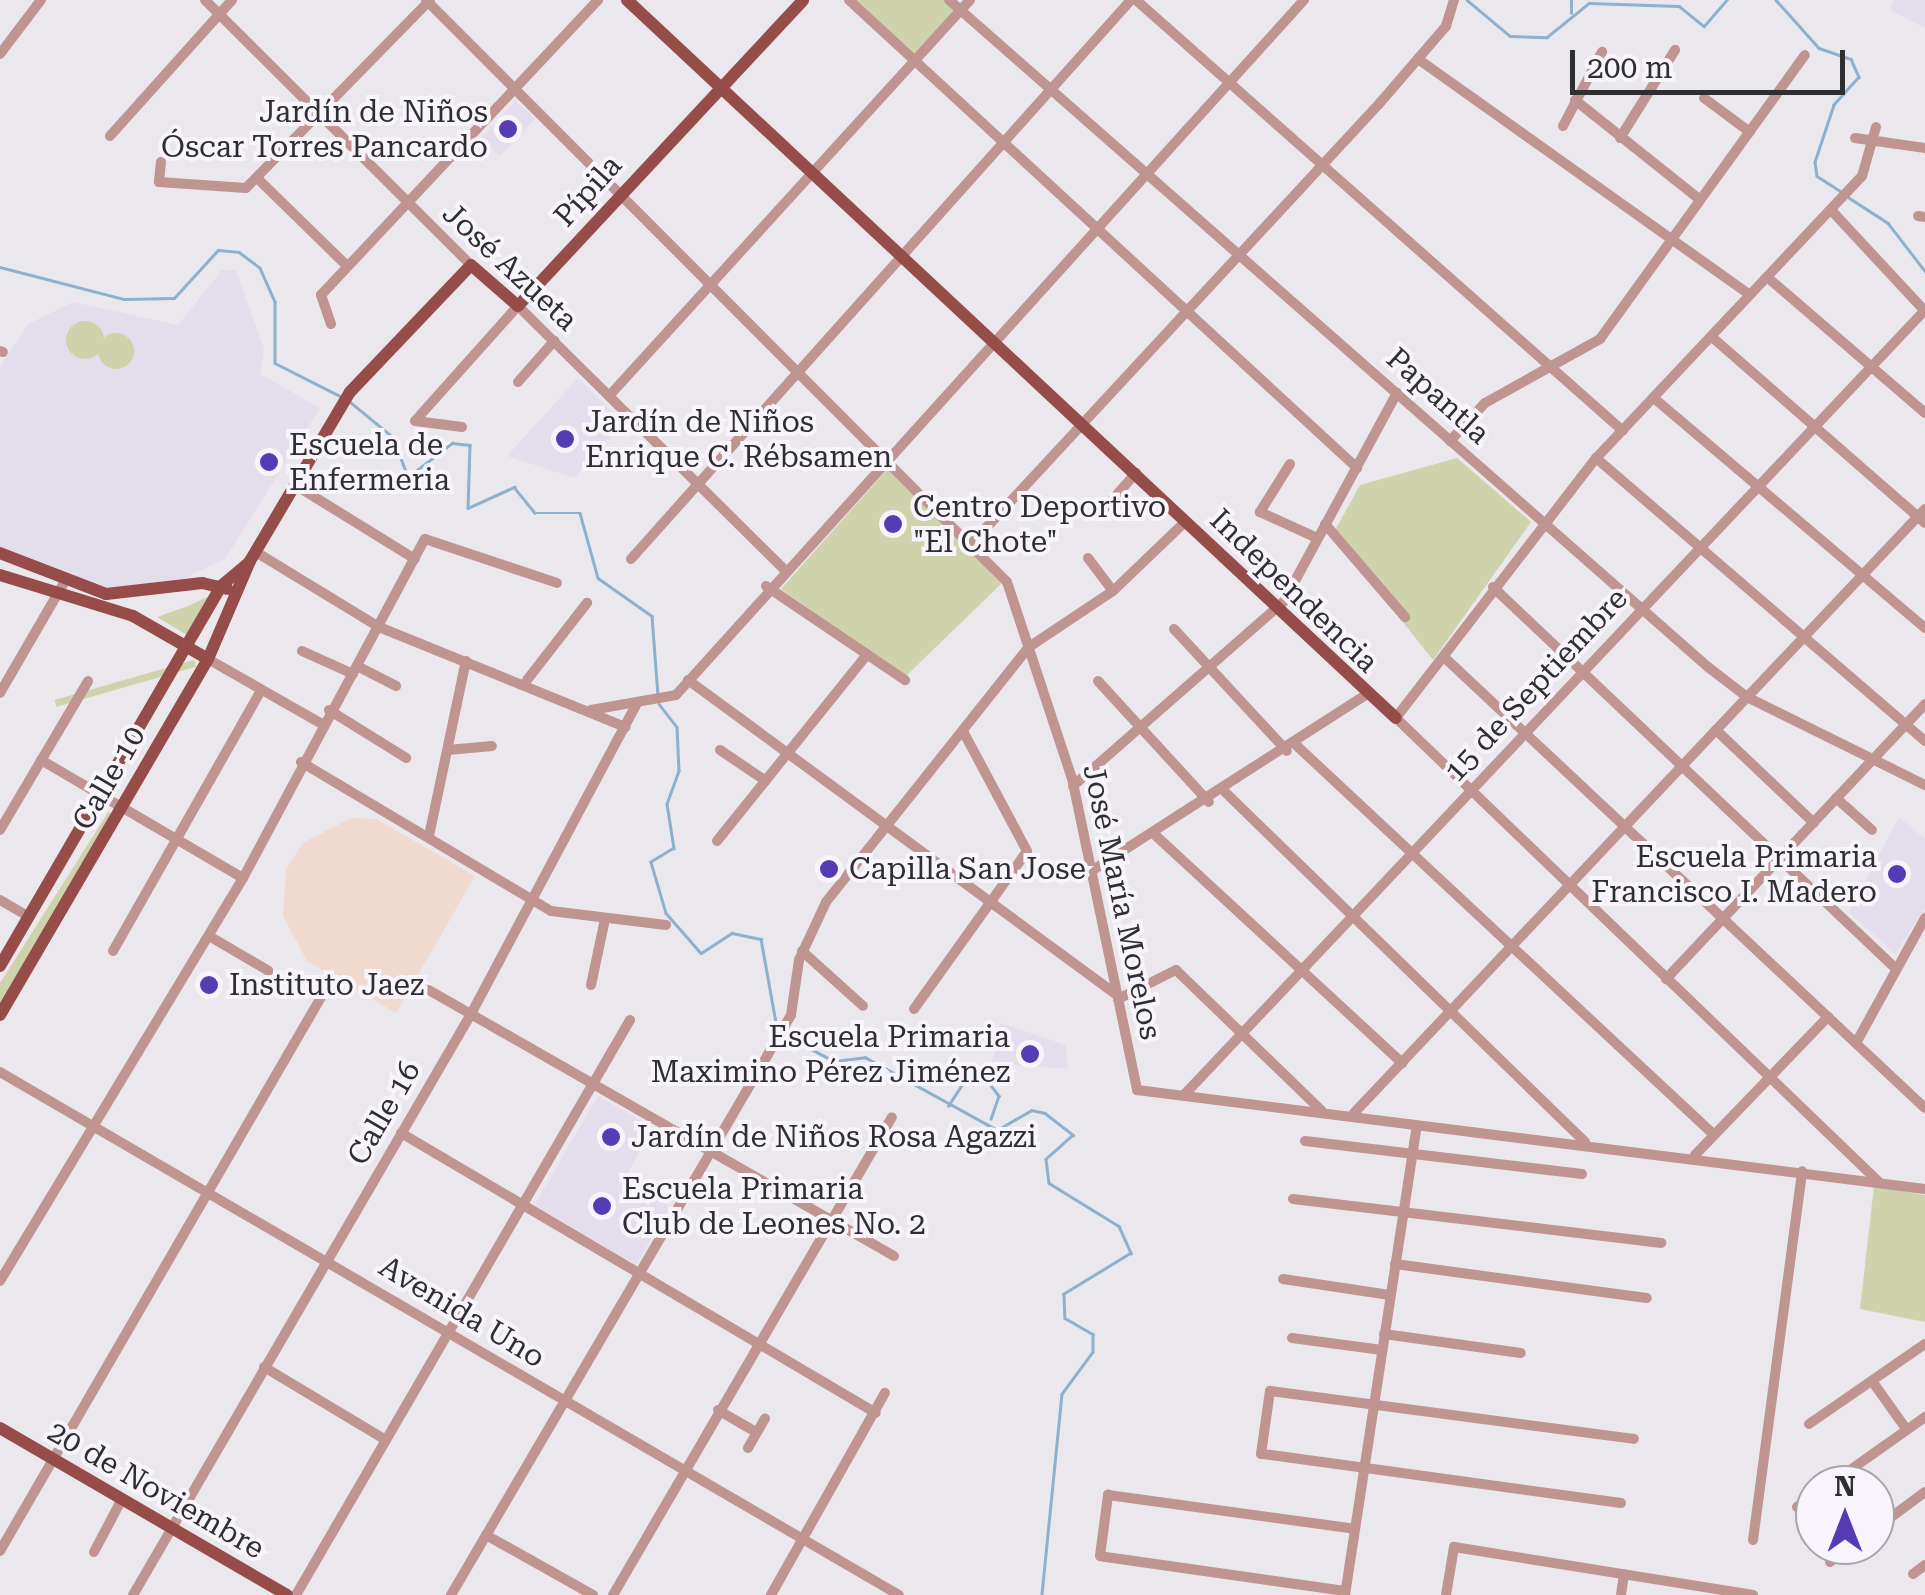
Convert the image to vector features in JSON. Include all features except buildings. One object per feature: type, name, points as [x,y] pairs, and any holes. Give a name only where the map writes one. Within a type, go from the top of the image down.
[{"type":"main road","name":"Independencia","points":[[627,0],[1136,473],[1366,695],[1396,718]]},
{"type":"main road","name":"Pípila","points":[[518,306],[620,192],[803,0]]},
{"type":"main road","name":"José Azueta","points":[[470,264],[518,306]]},
{"type":"main road","name":"Calle 10","points":[[0,1014],[208,659],[253,557],[300,488],[350,392],[470,264]]},
{"type":"main road","points":[[0,552],[65,581],[132,597],[222,586],[237,595]]},
{"type":"main road","name":"Calle 10","points":[[0,966],[222,586],[253,557]]},
{"type":"main road","points":[[0,575],[56,596],[133,616],[208,659]]},
{"type":"main road","name":"20 de Noviembre","points":[[0,1428],[287,1595]]},
{"type":"street","points":[[0,54],[42,0]]},
{"type":"street","name":"José Azueta","points":[[205,0],[318,120],[470,264]]},
{"type":"street","points":[[110,136],[232,0]]},
{"type":"street","points":[[331,324],[321,295],[598,0]]},
{"type":"street","points":[[849,0],[1357,468]]},
{"type":"street","name":"Papantla","points":[[949,0],[1747,697],[1925,785]]},
{"type":"street","points":[[610,396],[708,282],[970,0]]},
{"type":"street","points":[[631,559],[694,484],[1133,0],[1327,161],[1623,430]]},
{"type":"street","points":[[592,710],[676,695],[766,586],[1092,225],[1304,0]]},
{"type":"street","points":[[972,542],[1418,60],[1446,26],[1454,0]]},
{"type":"street","points":[[161,162],[159,182],[229,189],[258,179],[428,1]]},
{"type":"street","name":"José María Morelos","points":[[428,1],[887,456],[1008,582],[1073,786],[1138,1090],[1695,1155],[1925,1189]]},
{"type":"street","points":[[1620,138],[1675,50]]},
{"type":"street","points":[[1563,126],[1602,52]]},
{"type":"street","points":[[1450,440],[1485,403],[1600,339],[1805,55]]},
{"type":"street","points":[[1418,60],[1750,295]]},
{"type":"street","points":[[1704,98],[1750,132]]},
{"type":"street","points":[[1575,100],[1698,199]]},
{"type":"street","points":[[1396,718],[1596,458],[1850,188],[1876,127]]},
{"type":"street","points":[[1854,138],[1925,148]]},
{"type":"street","points":[[258,179],[346,265]]},
{"type":"street","points":[[1830,210],[1925,311]]},
{"type":"street","points":[[1767,277],[1925,412]]},
{"type":"street","name":"José Azueta","points":[[518,306],[694,484],[784,568]]},
{"type":"street","name":"Pípila","points":[[462,427],[415,421],[518,306]]},
{"type":"street","name":"15 de Septiembre","points":[[1184,1095],[1925,311]]},
{"type":"street","points":[[1354,1113],[1923,516],[1814,428],[1712,338]]},
{"type":"street","points":[[518,382],[554,341]]},
{"type":"street","points":[[1073,786],[1206,664],[1278,608],[1397,393]]},
{"type":"street","points":[[1655,399],[1925,628]]},
{"type":"street","points":[[1596,458],[1925,741]]},
{"type":"street","points":[[1290,464],[1260,512],[1317,538]]},
{"type":"street","points":[[1105,508],[1136,473]]},
{"type":"street","points":[[300,488],[415,559]]},
{"type":"street","points":[[451,1595],[791,1015],[802,951],[826,902],[1029,648],[1113,591],[1186,522]]},
{"type":"street","points":[[1325,524],[1405,617]]},
{"type":"street","points":[[0,1280],[243,878],[329,710],[355,670],[424,539],[556,583]]},
{"type":"street","points":[[253,557],[379,626],[526,680],[624,727]]},
{"type":"street","points":[[1088,558],[1113,591]]},
{"type":"street","points":[[0,693],[65,581]]},
{"type":"street","points":[[766,586],[905,680]]},
{"type":"street","points":[[1493,587],[1894,967]]},
{"type":"street","points":[[526,680],[587,604]]},
{"type":"street","points":[[1174,628],[1292,748],[1514,944],[1711,1132]]},
{"type":"street","points":[[302,651],[396,686]]},
{"type":"street","points":[[717,841],[866,656]]},
{"type":"street","points":[[1444,657],[1925,1108]]},
{"type":"street","points":[[208,659],[322,724]]},
{"type":"street","points":[[429,836],[466,661]]},
{"type":"street","points":[[688,680],[789,750],[1118,997],[1176,970],[1322,1111]]},
{"type":"street","points":[[0,830],[88,681]]},
{"type":"street","points":[[1098,681],[1209,802]]},
{"type":"street","points":[[113,951],[261,690]]},
{"type":"street","points":[[1093,870],[1225,792],[1366,695]]},
{"type":"street","name":"Calle 16","points":[[133,1595],[471,1014],[638,703]]},
{"type":"street","points":[[1666,979],[1925,704]]},
{"type":"street","points":[[329,710],[406,758]]},
{"type":"street","name":"Independencia","points":[[1396,718],[1568,887],[1769,1071],[1878,1182]]},
{"type":"street","points":[[1716,730],[1814,823]]},
{"type":"street","points":[[914,1009],[988,899],[1027,851],[963,731]]},
{"type":"street","points":[[448,750],[492,746]]},
{"type":"street","points":[[720,750],[766,781]]},
{"type":"street","points":[[41,760],[243,878]]},
{"type":"street","points":[[302,762],[534,901],[605,919],[666,925]]},
{"type":"street","points":[[1225,792],[1585,1142]]},
{"type":"street","points":[[1836,798],[1872,830]]},
{"type":"street","points":[[1154,834],[1299,973],[1402,1062]]},
{"type":"street","points":[[0,900],[30,917]]},
{"type":"street","points":[[1856,1043],[1894,967],[1920,936],[1925,918]]},
{"type":"street","points":[[591,985],[605,919]]},
{"type":"street","points":[[209,936],[269,972]]},
{"type":"street","points":[[802,951],[863,1006]]},
{"type":"street","points":[[0,1551],[331,980]]},
{"type":"street","points":[[420,985],[894,1256]]},
{"type":"street","points":[[1695,1155],[1711,1132],[1769,1071],[1828,1016]]},
{"type":"street","points":[[296,1595],[518,1205],[630,1020]]},
{"type":"street","name":"Avenida Uno","points":[[0,1072],[899,1595]]},
{"type":"street","points":[[613,1595],[754,1347],[892,1117]]},
{"type":"street","points":[[1355,1530],[1108,1494],[1100,1556],[1345,1593],[1355,1530],[1384,1334],[1416,1129]]},
{"type":"street","points":[[400,1133],[754,1347],[876,1412]]},
{"type":"street","points":[[1306,1140],[1582,1174]]},
{"type":"street","points":[[1753,1540],[1802,1171]]},
{"type":"street","points":[[1293,1199],[1661,1243]]},
{"type":"street","points":[[1395,1264],[1647,1298]]},
{"type":"street","points":[[1283,1279],[1390,1295]]},
{"type":"street","points":[[1384,1334],[1521,1353]]},
{"type":"street","points":[[1292,1338],[1382,1350]]},
{"type":"street","points":[[1809,1424],[1925,1344]]},
{"type":"street","points":[[264,1367],[386,1440]]},
{"type":"street","points":[[1872,1381],[1907,1430]]},
{"type":"street","points":[[1621,1503],[1261,1454],[1270,1391],[1374,1401],[1634,1438]]},
{"type":"street","points":[[771,1595],[885,1393]]},
{"type":"street","points":[[718,1410],[756,1432]]},
{"type":"street","points":[[1857,1465],[1925,1417]]},
{"type":"street","points":[[748,1448],[764,1419]]},
{"type":"street","points":[[1895,1514],[1925,1492]]},
{"type":"street","points":[[94,1552],[122,1499]]},
{"type":"street","points":[[486,1535],[593,1595]]},
{"type":"street","points":[[1446,1595],[1454,1547],[1753,1595]]},
{"type":"street","points":[[1914,1574],[1925,1566]]},
{"type":"street","points":[[1621,1595],[1624,1574]]},
{"type":"shaded area","points":[[1893,0],[1925,0],[1925,28],[1890,10]]},
{"type":"shaded area","name":"Jardín de Niños Óscar Torres Pancardo","points":[[516,101],[535,119],[500,157],[481,139]]},
{"type":"shaded area","points":[[222,270],[236,270],[264,349],[260,374],[320,408],[225,559],[167,586],[105,588],[0,548],[0,367],[28,324],[73,302],[178,325]]},
{"type":"shaded area","name":"Jardín de Niños Enrique C. Rébsamen","points":[[578,378],[623,423],[574,478],[507,456]]},
{"type":"shaded area","name":"Escuela Primaria Francisco I. Madero","points":[[1899,817],[1925,839],[1925,908],[1895,954],[1849,912]]},
{"type":"shaded area","points":[[351,818],[376,819],[475,876],[396,1013],[307,961],[283,916],[286,869],[303,843]]},
{"type":"shaded area","name":"Escuela Primaria Maximino Pérez Jiménez","points":[[1000,1023],[1066,1045],[1068,1069],[992,1063]]},
{"type":"shaded area","name":"Escuela Primaria Club de Leones No. 2","points":[[598,1096],[653,1128],[624,1179],[670,1207],[636,1265],[534,1205]]},
{"type":"green space","points":[[856,0],[943,0],[956,12],[916,55]]},
{"type":"green space","points":[[85,321],[98,327],[104,340],[98,353],[85,359],[72,353],[66,340],[72,327]]},
{"type":"green space","points":[[116,333],[129,338],[134,351],[129,364],[116,369],[103,364],[98,351],[103,338]]},
{"type":"green space","points":[[1457,458],[1531,522],[1433,660],[1333,534],[1360,485]]},
{"type":"green space","name":"Centro Deportivo \"El Chote\"","points":[[892,464],[1001,584],[905,677],[781,589]]},
{"type":"green space","points":[[214,594],[192,638],[157,617],[188,606]]},
{"type":"green space","points":[[194,660],[196,667],[57,707],[55,700]]},
{"type":"green space","points":[[109,811],[111,814],[0,1006],[0,983]]},
{"type":"green space","points":[[1874,1186],[1925,1195],[1925,1322],[1860,1309]]},
{"type":"waterway","points":[[1467,0],[1510,36],[1547,37],[1589,3],[1679,6],[1704,26],[1727,0]]},
{"type":"waterway","points":[[1571,0],[1571,13]]},
{"type":"waterway","points":[[1776,0],[1819,48],[1851,59],[1859,77],[1834,105],[1815,162],[1817,176],[1842,192]]},
{"type":"waterway","points":[[1848,197],[1888,223],[1925,271]]},
{"type":"waterway","points":[[0,267],[124,299],[174,298],[218,250],[239,252],[260,268],[275,302],[275,363],[342,397]]},
{"type":"waterway","points":[[349,401],[393,437],[408,477],[452,443],[470,445],[468,508],[514,487],[535,513],[580,513],[598,578],[652,616],[658,696]]},
{"type":"waterway","points":[[659,704],[677,727],[679,771],[667,804],[674,848],[651,862],[666,913],[701,953],[732,933],[761,939],[777,1028]]},
{"type":"waterway","points":[[782,1034],[834,1061],[865,1057],[997,1130],[1031,1110],[1045,1113],[1073,1135],[1046,1159],[1049,1183],[1119,1226],[1131,1253],[1064,1294],[1065,1318],[1093,1334],[1093,1352],[1062,1394],[1042,1595]]},
{"type":"waterway","points":[[948,1106],[966,1078],[984,1076],[999,1096],[991,1119]]},
{"type":"place","name":"Jardín de Niños Óscar Torres Pancardo","points":[[508,129]]},
{"type":"place","name":"Jardín de Niños Enrique C. Rébsamen","points":[[565,439]]},
{"type":"place","name":"Escuela de Enfermeria","points":[[269,462]]},
{"type":"place","name":"Centro Deportivo \"El Chote\"","points":[[893,524]]},
{"type":"place","name":"Capilla San Jose","points":[[829,869]]},
{"type":"place","name":"Escuela Primaria Francisco I. Madero","points":[[1897,874]]},
{"type":"place","name":"Instituto Jaez","points":[[209,985]]},
{"type":"place","name":"Escuela Primaria Maximino Pérez Jiménez","points":[[1030,1054]]},
{"type":"place","name":"Jardín de Niños Rosa Agazzi","points":[[611,1137]]},
{"type":"place","name":"Escuela Primaria Club de Leones No. 2","points":[[602,1206]]}]
